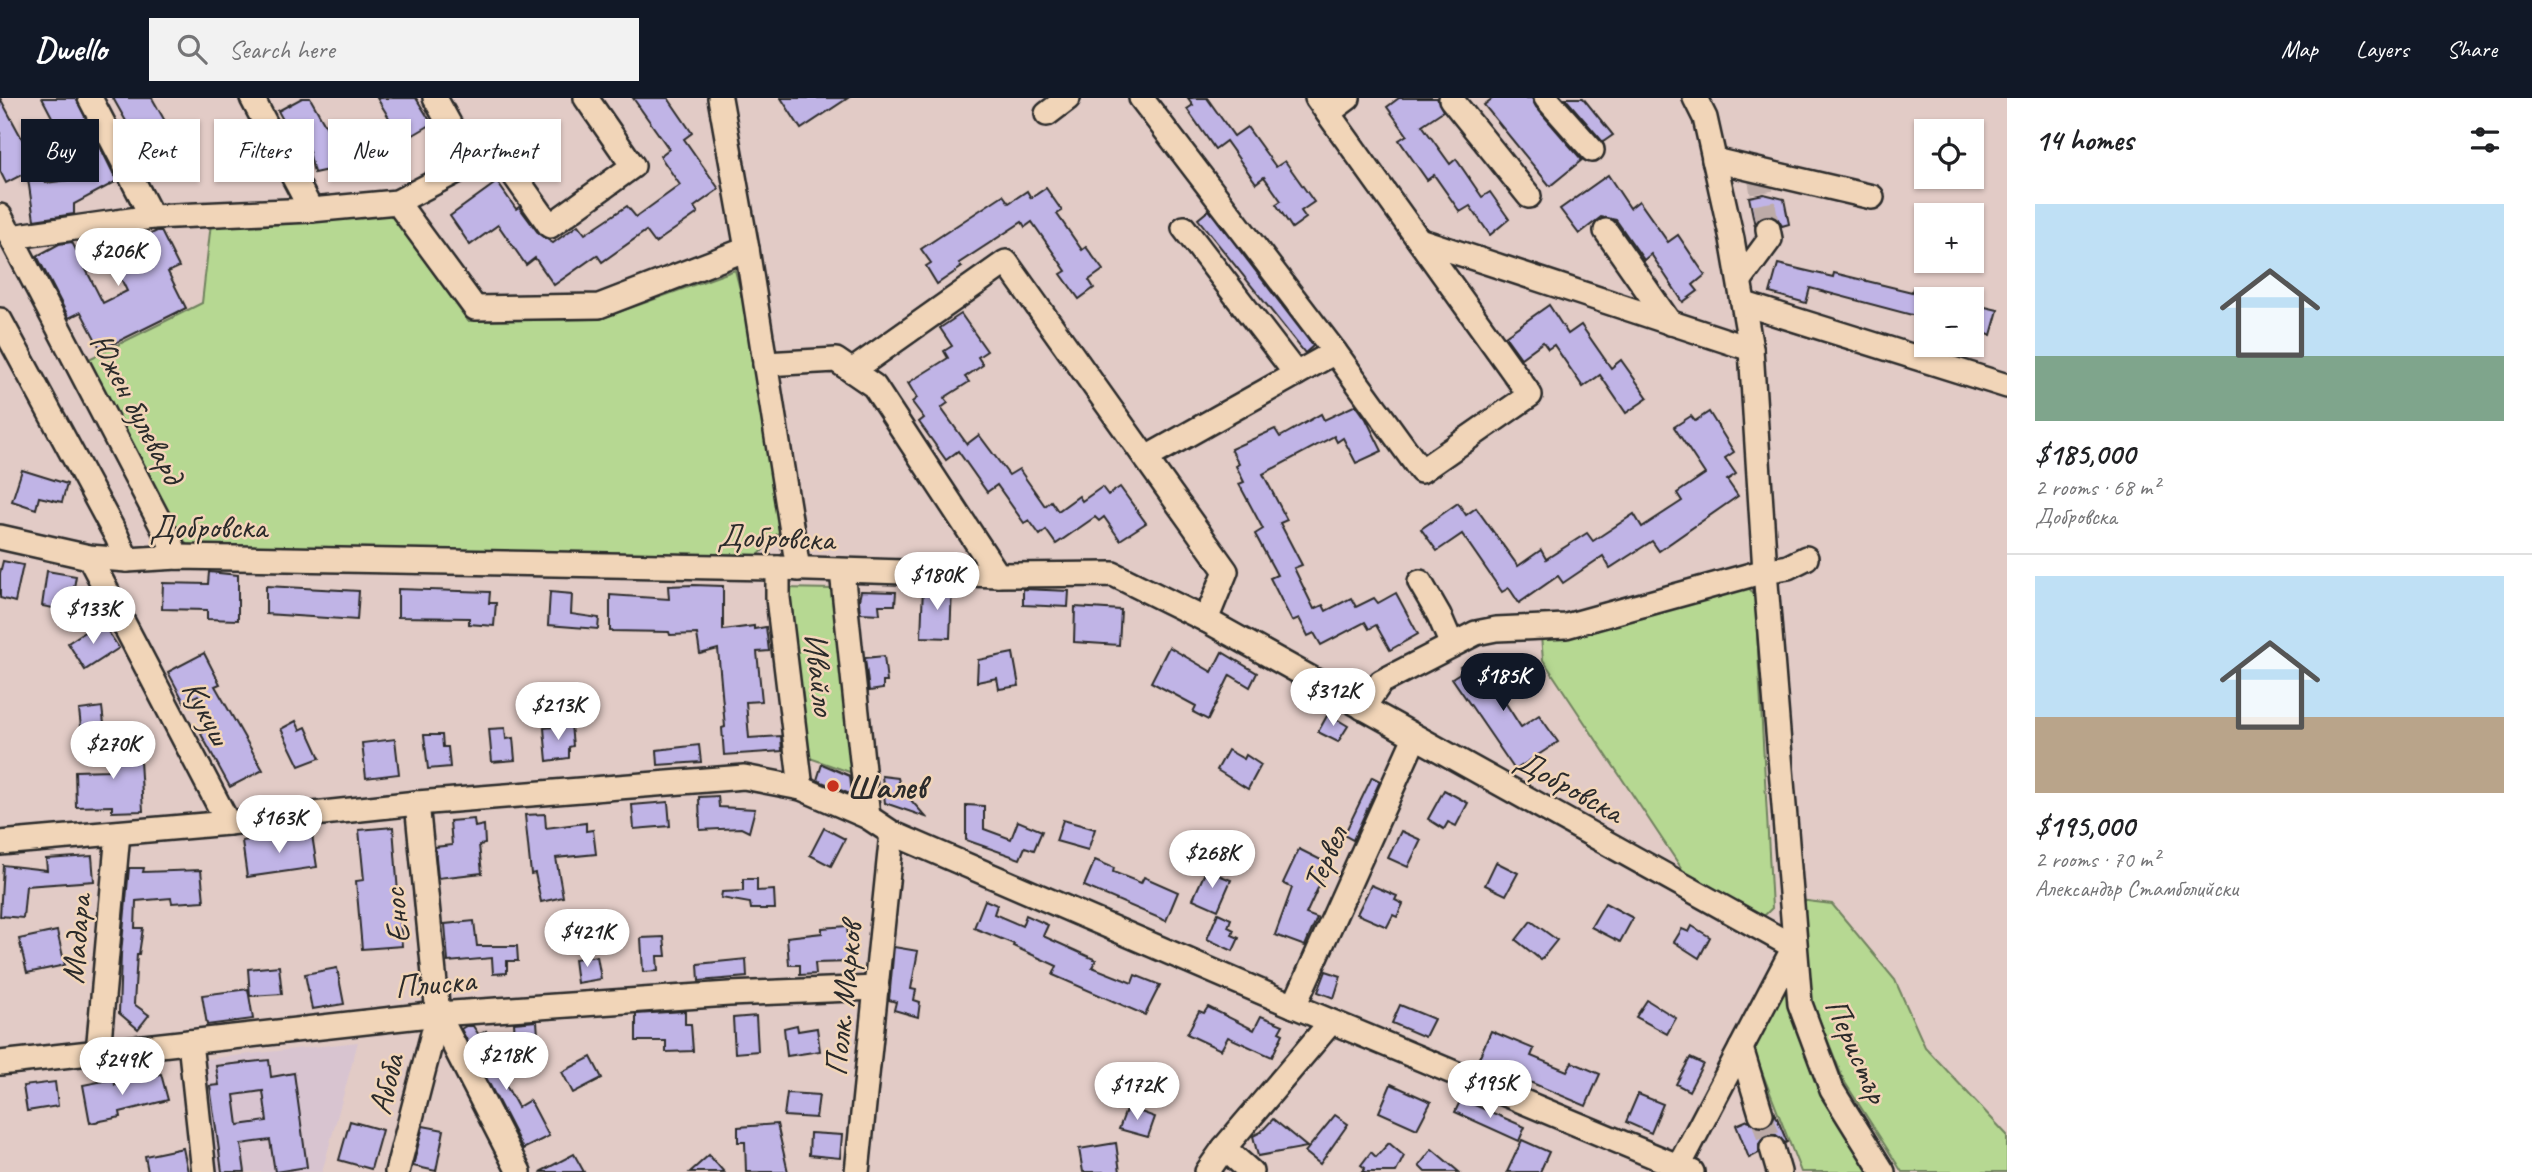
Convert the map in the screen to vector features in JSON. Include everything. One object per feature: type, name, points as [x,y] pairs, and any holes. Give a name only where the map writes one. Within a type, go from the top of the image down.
[{"type":"street","points":[[90,98],[152,217]]},
{"type":"street","points":[[252,98],[311,210]]},
{"type":"street","points":[[435,98],[446,119]]},
{"type":"street","points":[[519,182],[550,226],[633,166],[586,98]]},
{"type":"street","name":"Ивайло","points":[[720,98],[765,364],[788,568],[778,598],[801,788]]},
{"type":"street","points":[[1046,114],[1068,98]]},
{"type":"street","points":[[1141,98],[1335,352],[1422,471],[1530,395],[1322,105],[1348,98]]},
{"type":"street","points":[[1451,98],[1530,196]]},
{"type":"street","points":[[1546,98],[1592,150]]},
{"type":"street","name":"Перистър","points":[[1695,98],[1705,118],[1745,304],[1751,349],[1765,571],[1800,1004],[1832,1090],[1884,1172]]},
{"type":"street","points":[[1714,160],[1872,197]]},
{"type":"street","points":[[11,237],[152,217],[311,210],[397,202],[436,182]]},
{"type":"street","points":[[397,202],[475,308],[599,306],[747,249]]},
{"type":"street","name":"Южен булевард","points":[[0,216],[178,557]]},
{"type":"street","points":[[1184,228],[1296,374]]},
{"type":"street","points":[[1740,280],[1770,239],[1768,229]]},
{"type":"street","points":[[1606,231],[1670,323]]},
{"type":"street","points":[[1419,240],[1751,349]]},
{"type":"street","points":[[852,371],[1006,262],[1226,572],[1206,620]]},
{"type":"street","points":[[1745,304],[2007,386]]},
{"type":"street","points":[[0,320],[127,560]]},
{"type":"street","points":[[1146,458],[1335,352]]},
{"type":"street","points":[[765,364],[836,360],[874,386],[998,575]]},
{"type":"street","name":"Добровска","points":[[0,537],[89,557],[127,560],[178,557],[788,568],[998,575],[1113,574],[1206,620],[1794,947]]},
{"type":"street","name":"Кукуш","points":[[89,557],[228,823]]},
{"type":"street","points":[[1363,708],[1381,682],[1476,633],[1496,629],[1566,626],[1788,567],[1807,558]]},
{"type":"street","points":[[842,571],[868,817]]},
{"type":"street","points":[[1420,582],[1452,645]]},
{"type":"street","name":"Тервел","points":[[1294,1006],[1415,737]]},
{"type":"street","points":[[0,843],[417,803],[744,777],[801,788],[868,817],[892,833],[1331,1022],[1685,1169],[1741,1048],[1794,947]]},
{"type":"street","name":"Енос","points":[[417,803],[438,1013],[519,1172]]},
{"type":"street","name":"Мадара","points":[[99,1052],[118,833]]},
{"type":"street","name":"Полк. Марков","points":[[857,1172],[892,833]]},
{"type":"street","name":"Плиска","points":[[0,1063],[438,1013],[729,994],[877,988]]},
{"type":"street","name":"Абоба","points":[[397,1172],[438,1013]]},
{"type":"street","points":[[1207,1172],[1224,1148],[1331,1022]]},
{"type":"street","points":[[190,1042],[204,1172]]},
{"type":"street","points":[[1741,1048],[1761,1114]]},
{"type":"street","points":[[1224,1148],[1251,1172]]},
{"type":"street","points":[[1772,1148],[1779,1172]]},
{"type":"shaded area","points":[[358,1042],[322,1172],[213,1172],[206,1059]]},
{"type":"green space","points":[[391,214],[468,321],[600,319],[735,270],[758,359],[780,531],[756,558],[184,546],[89,359],[202,303],[211,223]]},
{"type":"green space","points":[[1748,587],[1755,596],[1772,908],[1765,915],[1759,915],[1684,872],[1543,660],[1541,636]]},
{"type":"green space","points":[[782,588],[834,589],[858,775],[804,756]]},
{"type":"green space","points":[[1799,900],[1832,904],[1895,980],[1925,1047],[2007,1135],[2007,1172],[1902,1172],[1844,1081],[1811,999]]},
{"type":"green space","points":[[1780,991],[1790,992],[1872,1172],[1801,1172],[1753,1049]]},
{"type":"building","points":[[0,98],[21,137],[21,175],[6,183],[0,171]]},
{"type":"building","points":[[42,98],[76,98],[86,119],[53,119]]},
{"type":"building","points":[[113,98],[152,98],[164,119],[125,119]]},
{"type":"building","points":[[302,98],[310,98],[328,130],[328,170],[314,173],[314,119],[282,119],[278,111]]},
{"type":"building","points":[[377,98],[416,98],[429,119],[425,119],[425,128],[411,136],[411,119],[390,119]]},
{"type":"building","points":[[633,98],[668,98],[692,133],[684,139],[719,189],[694,207],[698,213],[655,243],[646,231],[602,262],[597,255],[554,285],[535,258],[526,265],[498,225],[470,245],[450,216],[497,182],[516,209],[519,207],[539,234],[553,243],[578,225],[585,234],[627,206],[636,217],[680,185],[660,156],[669,149]]},
{"type":"building","points":[[781,98],[848,98],[801,129]]},
{"type":"building","points":[[1188,98],[1207,98],[1234,136],[1247,127],[1276,167],[1285,161],[1314,202],[1301,211],[1306,218],[1292,228],[1276,204],[1281,201],[1264,177],[1256,183],[1226,141],[1215,149],[1187,109],[1193,105]]},
{"type":"building","points":[[1399,98],[1437,98],[1443,111],[1422,125],[1450,164],[1456,159],[1482,197],[1490,192],[1509,219],[1490,235],[1470,206],[1460,212],[1434,175],[1427,180],[1399,140],[1407,135],[1387,107]]},
{"type":"building","points":[[1493,98],[1532,98],[1536,107],[1582,160],[1550,186],[1484,105]]},
{"type":"building","points":[[1565,98],[1583,98],[1613,135],[1603,142]]},
{"type":"building","points":[[99,145],[115,182],[74,204],[74,214],[34,220],[28,182],[99,182]]},
{"type":"building","points":[[1608,175],[1630,208],[1639,201],[1668,242],[1678,235],[1705,275],[1693,285],[1698,291],[1683,302],[1651,254],[1644,260],[1616,220],[1601,217],[1579,234],[1560,209]]},
{"type":"building","points":[[1046,188],[1062,211],[1057,214],[1082,250],[1086,247],[1103,270],[1089,280],[1094,288],[1079,299],[1061,274],[1066,271],[1032,222],[1025,227],[1022,222],[959,263],[962,267],[937,284],[926,266],[931,263],[921,249],[1003,195],[1009,203],[1027,191],[1031,198]]},
{"type":"building","points":[[1764,194],[1784,199],[1789,224],[1782,226],[1778,219],[1766,215],[1758,219],[1755,226],[1749,197]]},
{"type":"building","points":[[1209,210],[1313,346],[1305,353],[1198,219]]},
{"type":"building","points":[[161,231],[179,267],[168,272],[186,308],[101,350],[81,312],[69,318],[37,256],[59,244],[72,242],[103,303],[127,291],[109,254]]},
{"type":"building","points":[[1778,264],[1833,277],[1834,273],[1912,292],[1914,288],[1914,316],[1810,288],[1806,303],[1770,293]]},
{"type":"building","points":[[1549,305],[1568,334],[1581,325],[1611,368],[1621,360],[1648,398],[1626,413],[1600,375],[1583,387],[1554,345],[1548,349],[1543,342],[1521,358],[1505,336]]},
{"type":"building","points":[[1984,307],[1998,310],[1991,335],[1984,334]]},
{"type":"building","points":[[961,314],[987,351],[978,357],[983,365],[965,377],[969,382],[944,398],[948,403],[941,408],[967,444],[979,435],[1009,475],[1019,469],[1045,506],[1051,501],[1058,511],[1079,496],[1082,501],[1102,487],[1108,495],[1120,487],[1146,523],[1120,540],[1104,517],[1099,521],[1095,517],[1056,544],[1046,530],[1040,535],[1029,520],[1024,523],[997,485],[987,492],[958,451],[946,460],[919,422],[924,418],[912,402],[917,398],[908,383],[948,358],[944,351],[952,346],[940,328]]},
{"type":"building","points":[[1356,405],[1382,451],[1356,463],[1343,438],[1337,442],[1334,436],[1263,474],[1287,520],[1280,523],[1302,565],[1294,568],[1314,609],[1323,605],[1326,611],[1351,598],[1356,607],[1374,598],[1378,603],[1396,593],[1418,634],[1390,650],[1376,625],[1369,629],[1365,622],[1321,645],[1314,633],[1308,636],[1299,618],[1292,621],[1270,578],[1277,575],[1255,534],[1263,529],[1239,484],[1244,482],[1231,449],[1275,429],[1280,437],[1321,414],[1324,420]]},
{"type":"building","points":[[1709,412],[1734,452],[1725,458],[1736,474],[1727,480],[1738,496],[1659,551],[1652,541],[1610,568],[1603,556],[1563,583],[1558,576],[1519,603],[1509,588],[1502,592],[1462,534],[1437,551],[1421,529],[1458,503],[1466,515],[1476,508],[1518,566],[1541,550],[1546,559],[1587,533],[1593,541],[1634,514],[1642,527],[1682,501],[1677,493],[1705,474],[1674,427],[1691,416],[1695,421]]},
{"type":"building","points":[[22,470],[67,484],[62,502],[39,497],[36,509],[12,501]]},
{"type":"building","points":[[3,561],[23,565],[15,602],[0,598]]},
{"type":"building","points":[[47,571],[76,576],[70,611],[42,606]]},
{"type":"building","points":[[209,572],[238,575],[238,620],[207,619],[207,610],[162,609],[163,583],[208,584]]},
{"type":"building","points":[[266,586],[359,591],[357,620],[266,614]]},
{"type":"building","points":[[668,586],[723,586],[723,630],[766,627],[769,651],[757,652],[762,701],[746,702],[749,738],[781,736],[782,751],[724,755],[722,728],[725,727],[718,649],[700,654],[697,634],[610,631],[610,595],[669,599]]},
{"type":"building","points":[[923,587],[952,588],[950,638],[921,637]]},
{"type":"building","points":[[398,589],[490,592],[489,603],[496,603],[494,626],[469,624],[469,618],[398,617]]},
{"type":"building","points":[[1023,589],[1069,591],[1068,607],[1023,605]]},
{"type":"building","points":[[861,591],[896,592],[895,605],[879,605],[880,614],[860,613]]},
{"type":"building","points":[[550,592],[572,594],[571,614],[599,618],[598,629],[548,625]]},
{"type":"building","points":[[1075,607],[1121,610],[1119,645],[1074,642]]},
{"type":"building","points":[[101,621],[119,648],[85,670],[68,643]]},
{"type":"building","points":[[1169,647],[1212,672],[1222,652],[1257,673],[1250,687],[1230,675],[1208,720],[1193,712],[1196,706],[1151,682]]},
{"type":"building","points":[[204,653],[220,684],[215,686],[263,770],[230,787],[201,734],[209,729],[205,723],[212,719],[198,695],[184,702],[168,672]]},
{"type":"building","points":[[1013,653],[1019,686],[999,689],[997,678],[977,682],[978,660]]},
{"type":"building","points":[[884,656],[887,682],[883,682],[883,689],[869,691],[865,658]]},
{"type":"building","points":[[1472,659],[1481,672],[1500,660],[1520,687],[1503,699],[1521,727],[1539,715],[1558,742],[1515,770],[1452,678],[1463,671],[1460,667]]},
{"type":"building","points":[[102,707],[104,724],[81,727],[79,710]]},
{"type":"building","points":[[1328,714],[1348,726],[1338,742],[1318,732]]},
{"type":"building","points":[[296,721],[300,730],[306,727],[320,758],[299,766],[281,729]]},
{"type":"building","points":[[571,725],[573,746],[569,747],[569,758],[547,761],[544,728]]},
{"type":"building","points":[[505,728],[506,739],[513,738],[515,760],[492,762],[489,729]]},
{"type":"building","points":[[424,735],[442,735],[443,747],[448,747],[450,767],[428,769]]},
{"type":"building","points":[[395,739],[399,774],[366,778],[362,743]]},
{"type":"building","points":[[107,741],[122,741],[122,745],[139,744],[143,811],[112,812],[112,806],[76,807],[75,771],[109,770]]},
{"type":"building","points":[[699,745],[701,762],[658,765],[657,750]]},
{"type":"building","points":[[1228,750],[1244,759],[1246,755],[1261,765],[1248,789],[1217,770]]},
{"type":"building","points":[[822,764],[850,776],[852,795],[817,780]]},
{"type":"building","points":[[882,776],[898,778],[900,786],[922,787],[909,798],[926,817],[885,803]]},
{"type":"building","points":[[1372,777],[1380,781],[1353,840],[1344,835]]},
{"type":"building","points":[[1444,790],[1468,803],[1456,826],[1448,822],[1444,829],[1428,819]]},
{"type":"building","points":[[718,796],[719,807],[755,809],[749,832],[741,828],[700,830],[699,797]]},
{"type":"building","points":[[668,802],[670,826],[634,829],[632,805]]},
{"type":"building","points":[[966,805],[984,806],[984,829],[1011,839],[1018,821],[1042,831],[1034,850],[1025,847],[1020,859],[966,840]]},
{"type":"building","points":[[545,814],[546,828],[586,823],[586,831],[593,830],[596,854],[556,858],[563,897],[541,902],[535,873],[531,874],[525,815]]},
{"type":"building","points":[[474,819],[475,827],[484,825],[485,844],[479,845],[482,873],[438,878],[435,847],[452,845],[450,821]]},
{"type":"building","points":[[1063,820],[1095,829],[1088,850],[1056,841]]},
{"type":"building","points":[[393,827],[402,946],[362,949],[356,881],[364,880],[359,830]]},
{"type":"building","points":[[824,828],[845,839],[831,866],[810,855]]},
{"type":"building","points":[[1401,831],[1421,840],[1408,867],[1388,858]]},
{"type":"building","points":[[312,835],[317,867],[247,877],[242,841],[269,837],[270,841]]},
{"type":"building","points":[[1299,849],[1329,864],[1306,914],[1317,918],[1305,946],[1275,935],[1292,888],[1283,883]]},
{"type":"building","points":[[92,856],[94,881],[26,886],[23,918],[0,916],[3,865],[47,870],[46,859]]},
{"type":"building","points":[[1095,860],[1114,868],[1113,872],[1141,883],[1144,877],[1178,892],[1166,921],[1084,886]]},
{"type":"building","points":[[1496,862],[1518,873],[1506,895],[1485,885]]},
{"type":"building","points":[[129,868],[144,868],[143,872],[201,870],[204,901],[172,903],[171,898],[136,901],[135,928],[143,928],[137,954],[134,1004],[149,1015],[138,1029],[119,1013]]},
{"type":"building","points":[[1206,870],[1231,880],[1218,910],[1193,899]]},
{"type":"building","points":[[743,879],[757,879],[757,891],[774,890],[775,909],[751,909],[750,903],[721,898],[722,892],[743,891]]},
{"type":"building","points":[[1371,885],[1397,896],[1395,900],[1403,904],[1397,917],[1393,915],[1387,927],[1357,914]]},
{"type":"building","points":[[985,900],[997,905],[994,914],[1022,926],[1026,915],[1048,925],[1043,936],[1096,960],[1092,967],[1132,983],[1135,975],[1160,985],[1145,1015],[1053,975],[1057,966],[1013,946],[1014,944],[974,928]]},
{"type":"building","points":[[1605,903],[1633,918],[1620,942],[1591,927]]},
{"type":"building","points":[[1218,913],[1231,919],[1228,927],[1234,930],[1232,935],[1239,938],[1233,951],[1207,939]]},
{"type":"building","points":[[474,921],[477,946],[517,946],[518,961],[507,961],[507,973],[493,974],[492,958],[448,962],[445,924]]},
{"type":"building","points":[[1531,921],[1557,940],[1541,960],[1516,940]]},
{"type":"building","points":[[847,926],[850,962],[815,963],[816,974],[800,975],[800,965],[789,965],[787,937],[822,933],[822,928]]},
{"type":"building","points":[[1692,926],[1710,937],[1699,958],[1674,942],[1682,929],[1689,932]]},
{"type":"building","points":[[57,931],[65,965],[27,973],[19,939]]},
{"type":"building","points":[[664,937],[666,956],[657,956],[658,971],[643,972],[641,938]]},
{"type":"building","points":[[894,947],[918,951],[911,989],[916,990],[914,1000],[920,1002],[918,1017],[894,1010],[896,1002],[889,1000]]},
{"type":"building","points":[[597,956],[601,979],[577,983],[574,959]]},
{"type":"building","points":[[746,959],[747,977],[699,981],[698,964]]},
{"type":"building","points":[[279,966],[282,994],[250,996],[248,969]]},
{"type":"building","points":[[337,968],[344,1004],[312,1009],[305,974]]},
{"type":"building","points":[[1326,971],[1341,976],[1334,998],[1318,992]]},
{"type":"building","points":[[248,989],[253,1019],[207,1025],[202,995]]},
{"type":"building","points":[[1647,1000],[1676,1018],[1667,1034],[1636,1017]]},
{"type":"building","points":[[1400,1005],[1434,1019],[1425,1037],[1392,1023]]},
{"type":"building","points":[[1208,1007],[1254,1030],[1261,1016],[1283,1025],[1279,1032],[1283,1034],[1272,1057],[1228,1037],[1221,1050],[1187,1034],[1199,1011],[1204,1013]]},
{"type":"building","points":[[685,1011],[685,1024],[691,1024],[693,1051],[666,1052],[666,1041],[636,1041],[636,1014]]},
{"type":"building","points":[[756,1016],[758,1051],[735,1053],[733,1018]]},
{"type":"building","points":[[537,1021],[539,1050],[516,1051],[514,1023]]},
{"type":"building","points":[[797,1025],[798,1031],[817,1028],[820,1051],[787,1056],[784,1028]]},
{"type":"building","points":[[473,1026],[479,1035],[486,1031],[497,1052],[488,1053],[518,1107],[530,1100],[549,1136],[523,1149],[461,1029]]},
{"type":"building","points":[[1491,1031],[1534,1049],[1531,1056],[1567,1071],[1572,1062],[1600,1074],[1586,1106],[1478,1060]]},
{"type":"building","points":[[591,1057],[602,1078],[573,1093],[562,1072]]},
{"type":"building","points":[[1690,1058],[1703,1064],[1689,1091],[1676,1084]]},
{"type":"building","points":[[269,1060],[271,1077],[294,1073],[307,1167],[275,1172],[270,1140],[241,1144],[245,1172],[222,1172],[210,1086],[219,1085],[216,1066]],"holes":[[[263,1091],[267,1121],[238,1125],[234,1095]]]},
{"type":"building","points":[[161,1074],[168,1100],[120,1112],[121,1117],[90,1123],[83,1085],[114,1079],[115,1085]]},
{"type":"building","points":[[55,1082],[58,1106],[27,1111],[23,1086]]},
{"type":"building","points":[[1391,1084],[1431,1102],[1417,1129],[1379,1112]]},
{"type":"building","points":[[787,1093],[819,1095],[816,1118],[784,1116]]},
{"type":"building","points":[[1638,1094],[1663,1104],[1651,1133],[1626,1122]]},
{"type":"building","points":[[1461,1099],[1525,1127],[1519,1141],[1455,1112]]},
{"type":"building","points":[[1127,1107],[1155,1117],[1148,1137],[1119,1129]]},
{"type":"building","points":[[1775,1113],[1787,1142],[1776,1135],[1767,1135],[1759,1144],[1759,1153],[1749,1158],[1736,1125],[1748,1120],[1757,1127],[1764,1128],[1772,1123]]},
{"type":"building","points":[[1335,1115],[1348,1124],[1320,1164],[1305,1152]]},
{"type":"building","points":[[1273,1119],[1307,1147],[1258,1156],[1253,1136],[1261,1132]]},
{"type":"building","points":[[350,1121],[382,1130],[371,1169],[339,1160]]},
{"type":"building","points":[[777,1124],[788,1172],[746,1172],[745,1142],[738,1142],[738,1127]]},
{"type":"building","points":[[423,1126],[444,1130],[436,1171],[413,1166]]},
{"type":"building","points":[[810,1133],[842,1135],[840,1158],[809,1155]]},
{"type":"building","points":[[1522,1140],[1549,1152],[1540,1172],[1507,1172]]},
{"type":"building","points":[[1116,1143],[1120,1172],[1083,1172],[1079,1149]]},
{"type":"building","points":[[1389,1143],[1404,1156],[1396,1172],[1362,1172],[1365,1168],[1361,1165],[1371,1152],[1376,1157]]},
{"type":"building","points":[[183,1148],[188,1172],[148,1172],[145,1156]]},
{"type":"building","points":[[1432,1149],[1459,1172],[1425,1172],[1419,1166]]},
{"type":"building","points":[[574,1154],[584,1172],[540,1172]]},
{"type":"building","points":[[709,1155],[724,1172],[690,1172]]},
{"type":"tunnel","points":[[1758,170],[1768,229]]},
{"type":"tunnel","points":[[1761,1114],[1772,1148]]},
{"type":"place","name":"Шалев","points":[[833,786]]}]
